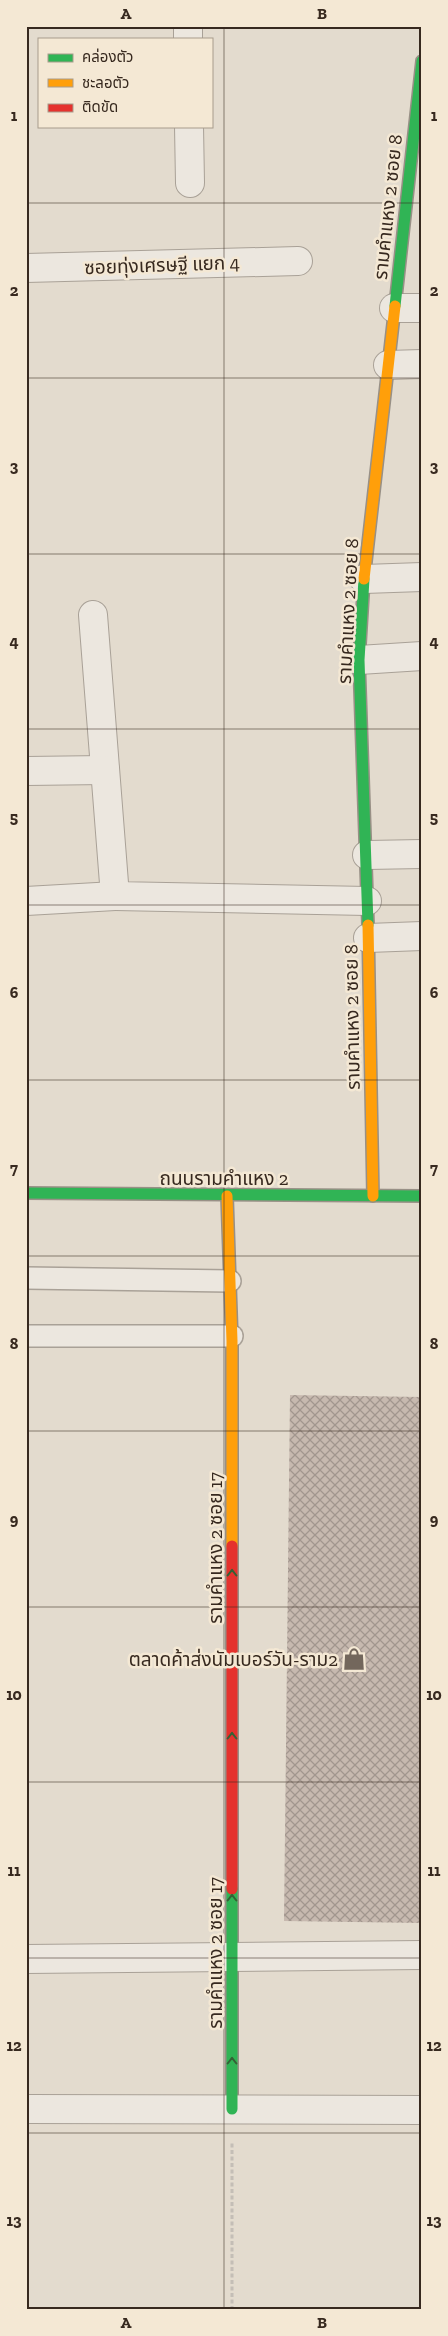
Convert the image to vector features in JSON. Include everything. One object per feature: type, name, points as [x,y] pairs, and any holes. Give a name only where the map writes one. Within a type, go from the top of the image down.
[{"type":"street","name":"รามคำแหง 2 ซอย 8","points":[[373,1196],[367,855],[359,660],[364,579],[422,61]]},
{"type":"street","points":[[189,128],[190,183]]},
{"type":"street","name":"ซอยทุ่งเศรษฐี แยก 4","points":[[26,268],[298,261]]},
{"type":"street","points":[[394,308],[422,308]]},
{"type":"street","points":[[388,365],[422,364]]},
{"type":"street","points":[[364,579],[422,577]]},
{"type":"street","points":[[93,615],[115,896]]},
{"type":"street","points":[[359,660],[422,656]]},
{"type":"street","points":[[26,771],[105,770]]},
{"type":"street","points":[[367,855],[422,854]]},
{"type":"street","points":[[26,901],[115,896],[367,901]]},
{"type":"street","points":[[368,938],[422,936]]},
{"type":"street","name":"ถนนรามคำแหง 2","points":[[26,1193],[422,1196]]},
{"type":"street","name":"รามคำแหง 2 ซอย 17","points":[[227,1196],[232,1336],[232,2109]]},
{"type":"street","points":[[26,1959],[422,1954]]},
{"type":"street","points":[[26,2109],[422,2110]]},
{"type":"lane","points":[[26,1278],[230,1281]]},
{"type":"lane","points":[[26,1336],[232,1336]]},
{"type":"path","points":[[232,2109],[232,2310]]},
{"type":"building","name":"ตลาดค้าส่งนัมเบอร์วัน-ราม2","points":[[290,1395],[422,1397],[422,1923],[284,1921]]},
{"type":"traffic: fast","points":[[395,306],[422,61]]},
{"type":"traffic: fast","points":[[364,579],[359,660],[368,925]]},
{"type":"traffic: fast","points":[[26,1193],[422,1196]]},
{"type":"traffic: fast","points":[[232,1889],[232,2109]]},
{"type":"traffic: slow","points":[[364,579],[395,306]]},
{"type":"traffic: slow","points":[[368,925],[373,1196]]},
{"type":"traffic: slow","points":[[227,1196],[232,1341],[232,1546]]},
{"type":"traffic: jam","points":[[232,1546],[232,1889]]},
{"type":"place","name":"ตลาดค้าส่งนัมเบอร์วัน-ราม2","points":[[354,1659]]}]
